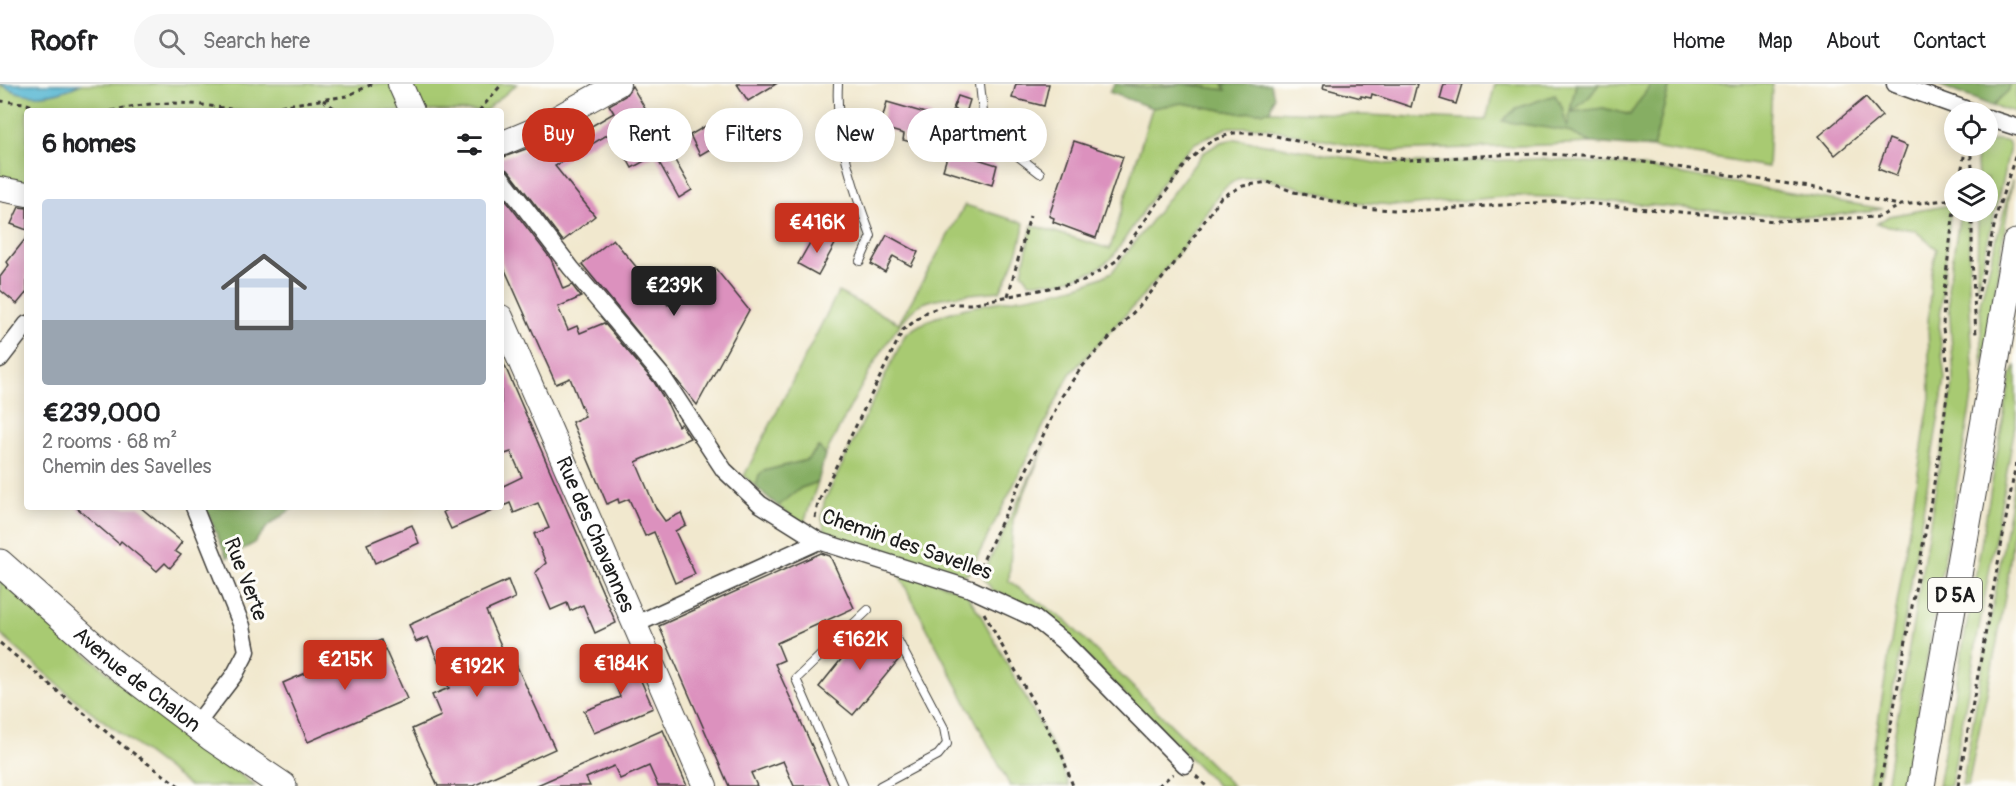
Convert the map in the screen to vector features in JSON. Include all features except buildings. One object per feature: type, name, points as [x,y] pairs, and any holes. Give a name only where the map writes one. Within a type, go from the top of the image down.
[{"type":"main road","points":[[400,84],[411,108]]},
{"type":"main road","points":[[504,143],[537,129],[618,84]]},
{"type":"main road","points":[[0,189],[24,193]]},
{"type":"main road","name":"D 5A","points":[[1922,786],[2016,243]]},
{"type":"main road","name":"Rue des Chavannes","points":[[504,324],[705,786]]},
{"type":"main road","name":"Avenue de Chalon","points":[[0,563],[112,662],[283,786]]},
{"type":"street","points":[[1895,84],[1945,102]]},
{"type":"street","points":[[1998,122],[2016,128]]},
{"type":"street","name":"Chemin des Savelles","points":[[504,181],[571,268],[662,376],[724,470],[760,504],[819,541],[971,589],[1034,618],[1064,641],[1185,765]]},
{"type":"street","points":[[0,359],[24,328]]},
{"type":"street","name":"Rue Verte","points":[[195,510],[242,626],[247,651],[235,674],[196,725]]},
{"type":"street","points":[[634,625],[819,541]]},
{"type":"lane","points":[[838,84],[837,111],[856,195],[871,236],[860,261]]},
{"type":"lane","points":[[980,84],[984,122],[997,140],[1040,173]]},
{"type":"lane","points":[[843,786],[796,679],[867,610]]},
{"type":"lane","points":[[880,786],[938,755],[947,744],[944,728],[894,633]]},
{"type":"path","points":[[264,108],[347,96],[372,84]]},
{"type":"path","points":[[482,108],[502,84]]},
{"type":"path","points":[[323,100],[334,108]]},
{"type":"path","points":[[0,101],[24,103],[38,108]]},
{"type":"path","points":[[123,108],[143,103],[183,101],[224,108]]},
{"type":"path","points":[[819,541],[814,524],[818,503],[903,330],[927,312],[948,304],[1008,296],[1084,281],[1106,269],[1116,261],[1188,161],[1211,141],[1233,133],[1263,133],[1331,149],[1408,160],[1533,153],[1624,159],[1816,188],[1901,205],[1944,200]]},
{"type":"path","points":[[1998,209],[2016,154]]},
{"type":"path","points":[[1073,786],[1062,755],[971,589],[1068,387],[1081,368],[1144,301],[1182,254],[1221,197],[1243,186],[1268,182],[1294,192],[1361,208],[1413,211],[1563,201],[1775,221],[1879,217],[1901,205]]},
{"type":"path","points":[[1008,296],[1030,216]]},
{"type":"path","points":[[1880,786],[1941,444],[1949,378],[1943,328],[1944,291],[1953,222]]},
{"type":"path","points":[[1972,222],[1976,304],[1995,222]]},
{"type":"path","points":[[1958,786],[2016,463]]},
{"type":"path","points":[[0,643],[122,745],[179,786]]},
{"type":"green space","points":[[0,84],[21,92],[40,94],[60,91],[81,84],[517,84],[489,108],[24,108],[24,182],[0,178]]},
{"type":"green space","points":[[1115,84],[1147,88],[1184,84],[1226,90],[1223,84],[1270,84],[1274,96],[1270,111],[1239,113],[1182,103],[1152,108],[1109,92]]},
{"type":"green space","points":[[1124,84],[1184,84],[1147,88]]},
{"type":"green space","points":[[1184,84],[1223,84],[1226,90]]},
{"type":"green space","points":[[1495,84],[1576,84],[1570,111],[1590,96],[1599,84],[1651,84],[1631,115],[1603,108],[1567,131],[1592,143],[1395,151],[1359,147],[1260,127],[1228,127],[1195,143],[1175,163],[1112,258],[1094,271],[1061,282],[1029,282],[1022,272],[1032,225],[1110,249],[1152,108],[1182,103],[1239,113],[1270,111],[1486,120]],"holes":[[[1562,107],[1566,130],[1503,121]]]},
{"type":"green space","points":[[1576,84],[1599,84],[1590,96],[1572,112],[1603,108],[1630,115],[1651,84],[1670,84],[1653,148],[1592,143],[1567,131],[1502,121],[1517,108],[1555,95],[1562,107],[1567,128]]},
{"type":"green space","points":[[1670,84],[1772,84],[1768,167],[1653,148]]},
{"type":"green space","points":[[1936,84],[2009,84],[2009,90],[1996,102],[1982,102]]},
{"type":"green space","points":[[2009,84],[2016,84],[2016,112],[1998,108],[1996,102],[2009,90]]},
{"type":"green space","points":[[1235,139],[1383,164],[1542,159],[1637,166],[1883,209],[1820,217],[1764,215],[1555,197],[1511,196],[1405,206],[1355,202],[1257,176],[1237,179],[1222,190],[1183,247],[1142,297],[1070,374],[969,573],[959,576],[837,537],[825,531],[822,519],[824,502],[905,335],[925,322],[949,313],[1061,290],[1088,283],[1112,272],[1203,153],[1221,142]]},
{"type":"green space","points":[[1998,140],[2008,141],[2010,147],[1998,198],[1998,168],[1977,168],[1976,156],[1998,156]]},
{"type":"green space","points":[[2012,180],[1983,371],[1980,303]]},
{"type":"green space","points":[[965,205],[1024,223],[1015,258],[1000,291],[945,297],[918,306],[906,317],[881,353],[825,455],[818,447],[807,460],[764,471],[759,475],[756,487],[744,476],[838,292],[899,323]]},
{"type":"green space","points":[[1944,206],[1944,222],[1949,222],[1939,329],[1945,379],[1877,786],[1868,786],[1930,397],[1928,323],[1931,276],[1937,249],[1914,230],[1876,224],[1889,216]]},
{"type":"green space","points":[[1958,222],[1969,222],[1969,289],[1974,385],[1905,786],[1886,786],[1954,378],[1948,289]]},
{"type":"green space","points":[[1978,222],[1992,222],[1977,288]]},
{"type":"green space","points":[[2016,365],[2016,420],[1951,786],[1938,786],[2011,376]]},
{"type":"green space","points":[[1046,443],[1013,520],[1009,581],[1066,621],[1233,786],[1218,786],[1054,624],[1004,594],[993,591],[982,576]]},
{"type":"green space","points":[[819,447],[825,455],[818,482],[801,488],[778,506],[756,487],[759,475],[764,471],[807,460]]},
{"type":"green space","points":[[2016,471],[2011,550],[2000,629],[1968,786],[1962,786]]},
{"type":"green space","points":[[818,482],[803,525],[778,506],[801,488]]},
{"type":"green space","points":[[206,510],[290,510],[268,526],[253,544],[227,558]]},
{"type":"green space","points":[[896,569],[965,592],[980,614],[1059,759],[1069,786],[1010,786]]},
{"type":"green space","points":[[0,580],[134,695],[255,786],[190,786],[72,697],[0,634]]},
{"type":"water","points":[[0,84],[81,84],[60,92],[30,95]]}]
